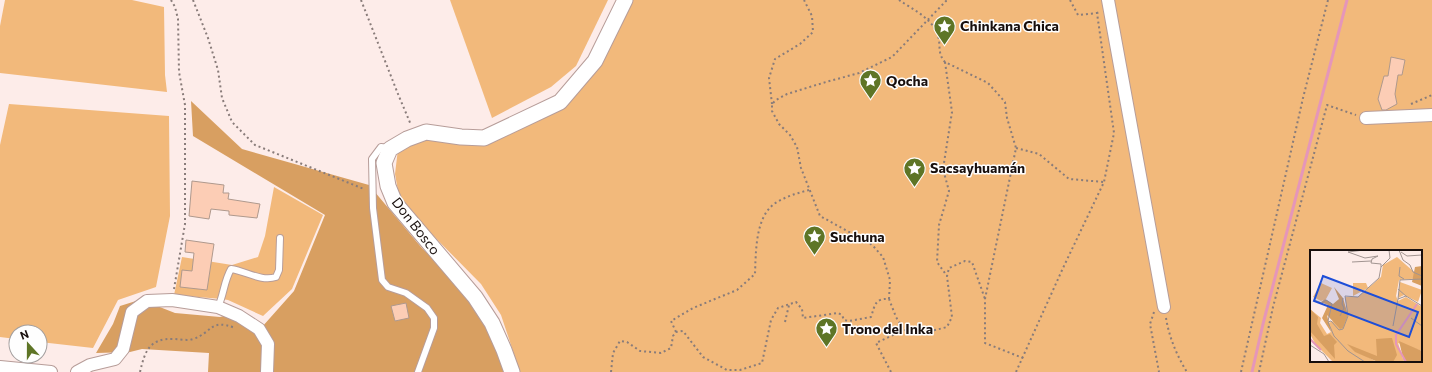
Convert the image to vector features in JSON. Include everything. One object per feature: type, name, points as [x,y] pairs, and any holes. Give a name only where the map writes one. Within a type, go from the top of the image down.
[{"type":"street","points":[[390,149],[416,135],[426,132],[461,137],[484,138],[560,102],[595,61],[625,0]]},
{"type":"street","points":[[1109,3],[1164,307]]},
{"type":"street","points":[[1366,118],[1432,115]]},
{"type":"street","name":"Don Bosco","points":[[390,149],[384,163],[388,186],[395,204],[475,297],[492,323],[512,372]]},
{"type":"street","points":[[77,372],[90,365],[115,359],[123,349],[132,312],[147,301],[172,300],[218,307],[240,316],[259,329],[268,344],[267,372]]},
{"type":"street","points":[[0,367],[51,372]]},
{"type":"lane","points":[[390,149],[381,148],[372,159],[373,208],[382,280],[388,287],[406,293],[427,308],[434,318],[434,328],[418,372]]},
{"type":"lane","points":[[218,307],[222,299],[226,277],[231,269],[240,270],[264,278],[271,279],[276,277],[279,270],[280,238]]},
{"type":"path","points":[[171,0],[175,7],[178,19],[179,72],[185,105],[185,224],[172,300]]},
{"type":"path","points":[[193,0],[216,64],[222,98],[232,122],[255,145],[359,188],[373,191]]},
{"type":"path","points":[[361,0],[398,94],[416,135]]},
{"type":"path","points":[[804,0],[812,16],[813,32],[800,44],[775,59],[769,78],[772,111],[779,124],[790,135],[797,148],[801,168],[820,216],[851,233],[864,238],[874,246],[883,257],[890,280],[889,299],[904,330]]},
{"type":"path","points":[[899,0],[928,20],[938,35],[940,56],[944,62],[952,112],[943,168],[949,191],[939,225],[937,262],[947,276]]},
{"type":"path","points":[[772,104],[776,100],[788,94],[859,73],[892,57],[946,1],[949,0]]},
{"type":"path","points":[[1070,0],[1078,15],[1097,13],[1109,3]]},
{"type":"path","points":[[1242,372],[1303,98],[1328,0]]},
{"type":"path","points":[[1016,372],[1104,182],[1114,133],[1097,13]]},
{"type":"path","points":[[944,62],[988,83],[1005,102],[1007,118],[1016,148],[985,299],[985,343],[1023,358]]},
{"type":"path","points":[[1259,372],[1274,307],[1327,105],[1366,118]]},
{"type":"path","points":[[1016,148],[1039,154],[1069,180],[1104,182]]},
{"type":"path","points":[[676,332],[671,321],[693,308],[737,290],[755,274],[757,238],[765,215],[776,202],[794,194],[809,190]]},
{"type":"path","points":[[890,372],[876,343],[904,330],[927,332],[947,327],[952,317],[947,276],[950,268],[965,261],[972,262],[985,299]]},
{"type":"path","points":[[611,372],[613,353],[620,341],[627,342],[640,351],[661,353],[671,348],[673,336],[676,332],[683,331],[703,357],[727,370],[740,370],[762,363],[772,320],[778,308],[796,302],[802,309],[803,318],[838,313],[842,315],[844,320],[849,321],[870,317],[877,302],[882,298],[889,299]]},
{"type":"path","points":[[785,322],[789,305]]},
{"type":"path","points":[[1160,372],[1150,324],[1154,312],[1164,307],[1167,324],[1176,352],[1187,372]]},
{"type":"path","points":[[140,372],[147,350],[155,342],[162,339],[191,340],[219,324],[226,324],[238,329]]},
{"type":"shaded area","points":[[5,0],[132,0],[164,7],[165,75],[167,92],[0,73],[0,26]]},
{"type":"shaded area","points":[[450,0],[608,0],[576,66],[551,87],[492,118]]},
{"type":"shaded area","name":"Sacsayhuamán","points":[[627,0],[1432,0],[1432,372],[520,372],[501,315],[481,284],[400,202],[395,174],[398,149],[448,133],[502,132],[560,103]]},
{"type":"shaded area","points":[[191,101],[242,149],[369,185],[421,247],[458,285],[493,333],[508,372],[208,372],[209,353],[142,349],[130,352],[96,353],[113,324],[120,306],[136,301],[152,304],[175,313],[220,317],[235,313],[262,327],[294,291],[325,215],[193,136]]},
{"type":"shaded area","points":[[9,104],[169,116],[170,216],[156,287],[118,300],[93,348],[48,343],[48,324],[8,324],[8,338],[0,337],[0,145]]},
{"type":"shaded area","points":[[274,187],[323,215],[292,289],[263,316],[228,300],[174,295],[182,257],[232,265],[258,257],[265,236]]},
{"type":"building","points":[[1391,57],[1405,60],[1402,75],[1398,75],[1395,94],[1397,104],[1386,110],[1382,110],[1378,99],[1384,76],[1388,76]]},
{"type":"building","points":[[192,181],[224,185],[223,193],[229,193],[228,199],[260,204],[257,218],[229,215],[229,211],[211,209],[209,219],[189,216]]},
{"type":"building","points":[[186,240],[214,244],[207,290],[180,287],[182,270],[192,271],[194,253],[185,252]]},
{"type":"building","points":[[406,303],[409,318],[395,321],[391,306]]},
{"type":"waterway","points":[[1252,372],[1263,324],[1347,0]]},
{"type":"place","name":"Chinkana Chica","points":[[944,46]]},
{"type":"place","name":"Qocha","points":[[870,100]]},
{"type":"place","name":"Sacsayhuamán","points":[[915,188]]},
{"type":"place","name":"Suchuna","points":[[815,256]]},
{"type":"place","name":"Trono del Inka","points":[[826,348]]}]
